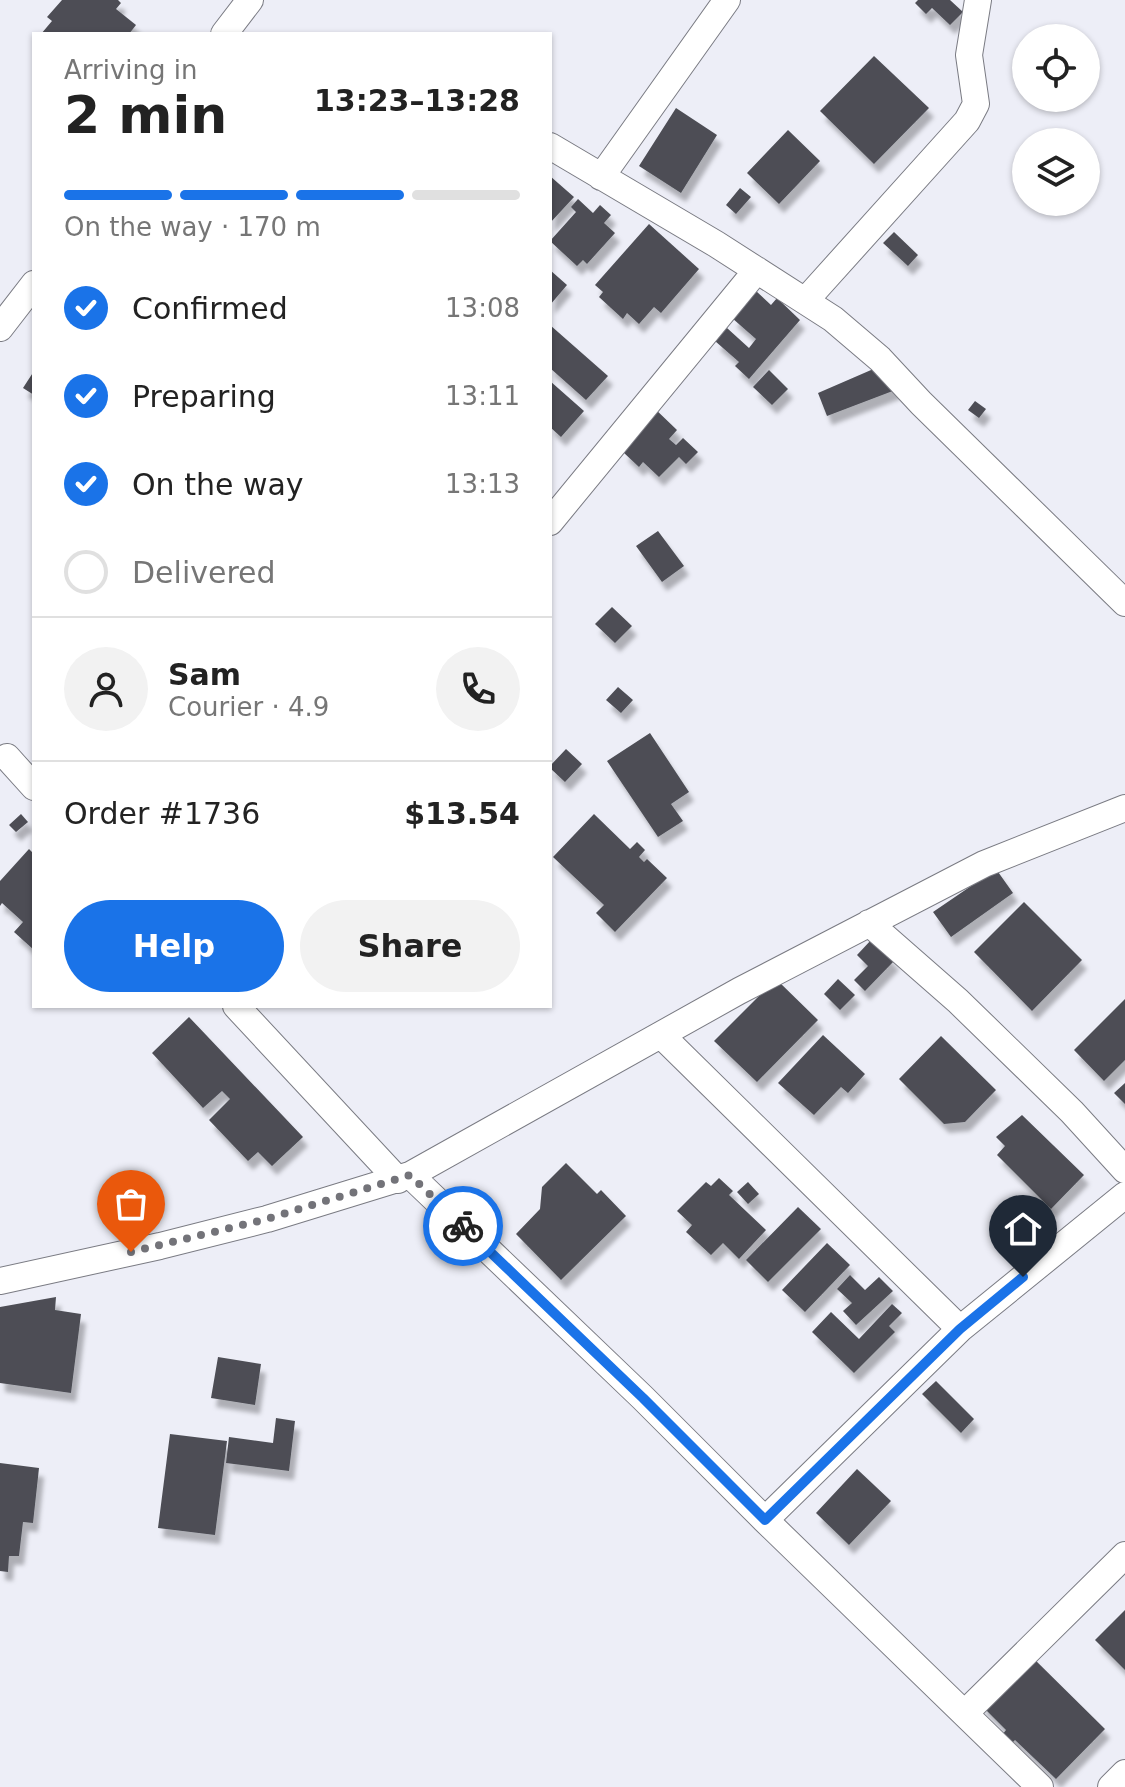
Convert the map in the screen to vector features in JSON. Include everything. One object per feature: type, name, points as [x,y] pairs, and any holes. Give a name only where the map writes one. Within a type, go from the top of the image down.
[{"type":"street","points":[[226,32],[250,0]]},
{"type":"street","points":[[601,177],[727,0]]},
{"type":"street","points":[[805,301],[967,121],[976,104],[969,55],[978,0]]},
{"type":"street","points":[[552,147],[716,244],[833,319],[880,359],[1125,603]]},
{"type":"street","points":[[552,520],[757,270]]},
{"type":"street","points":[[0,328],[32,287]]},
{"type":"street","points":[[7,757],[32,785]]},
{"type":"street","points":[[0,1281],[267,1219],[404,1178],[739,991],[869,923],[984,864],[1125,808]]},
{"type":"street","points":[[869,923],[958,1001],[1072,1112],[1125,1170]]},
{"type":"street","points":[[238,1008],[404,1178],[643,1398],[1040,1787]]},
{"type":"street","points":[[661,1035],[960,1329]]},
{"type":"street","points":[[765,1520],[960,1329],[1125,1195]]},
{"type":"street","points":[[965,1713],[1125,1555]]},
{"type":"street","points":[[1111,1787],[1125,1773]]},
{"type":"building","points":[[62,0],[118,0],[121,3],[116,9],[136,25],[131,32],[43,32],[52,21],[47,17]]},
{"type":"building","points":[[918,0],[950,0],[963,12],[950,25],[932,8],[926,14],[915,3]]},
{"type":"building","points":[[874,56],[929,108],[874,164],[820,111]]},
{"type":"building","points":[[676,108],[717,135],[681,193],[639,166]]},
{"type":"building","points":[[788,130],[820,161],[779,204],[747,173]]},
{"type":"building","points":[[552,178],[574,197],[552,221]]},
{"type":"building","points":[[740,188],[751,197],[736,214],[726,205]]},
{"type":"building","points":[[578,199],[593,213],[600,205],[611,215],[604,223],[615,233],[587,264],[583,260],[577,266],[552,243],[552,239],[576,212],[571,207]]},
{"type":"building","points":[[649,224],[699,269],[661,313],[654,307],[639,324],[627,313],[623,319],[599,297],[603,292],[595,285]]},
{"type":"building","points":[[894,232],[918,255],[908,266],[883,243]]},
{"type":"building","points":[[552,272],[567,285],[552,303]]},
{"type":"building","points":[[756,291],[771,305],[777,298],[800,320],[749,379],[735,366],[739,362],[715,341],[727,328],[749,348],[756,339],[732,318]]},
{"type":"building","points":[[552,327],[608,376],[586,400],[552,370]]},
{"type":"building","points":[[878,367],[898,389],[827,416],[818,393]]},
{"type":"building","points":[[769,370],[788,389],[772,405],[753,387]]},
{"type":"building","points":[[32,374],[32,394],[23,388]]},
{"type":"building","points":[[552,383],[584,411],[561,437],[552,429]]},
{"type":"building","points":[[975,401],[986,409],[979,418],[968,410]]},
{"type":"building","points":[[652,406],[677,430],[669,439],[676,445],[683,438],[698,452],[686,464],[679,457],[659,477],[643,462],[639,467],[623,452]]},
{"type":"building","points":[[658,531],[684,566],[662,582],[636,546]]},
{"type":"building","points":[[612,607],[632,626],[615,643],[595,624]]},
{"type":"building","points":[[618,687],[633,700],[621,713],[606,700]]},
{"type":"building","points":[[650,733],[689,792],[671,804],[683,821],[658,837],[607,761]]},
{"type":"building","points":[[566,749],[582,764],[565,782],[552,770],[552,764]]},
{"type":"building","points":[[21,814],[28,822],[16,832],[9,825]]},
{"type":"building","points":[[594,814],[630,849],[637,842],[645,850],[639,857],[644,862],[647,859],[667,878],[615,932],[596,913],[604,905],[553,857]]},
{"type":"building","points":[[29,849],[32,852],[32,948],[14,932],[23,922],[2,903],[0,906],[0,881]]},
{"type":"building","points":[[996,869],[1013,893],[951,937],[933,912]]},
{"type":"building","points":[[1024,902],[1082,960],[1032,1011],[974,952]]},
{"type":"building","points":[[872,939],[894,961],[865,991],[854,980],[868,966],[857,955]]},
{"type":"building","points":[[776,979],[818,1020],[757,1082],[714,1041]]},
{"type":"building","points":[[838,979],[855,995],[840,1010],[824,994]]},
{"type":"building","points":[[1125,999],[1125,1060],[1104,1081],[1074,1050]]},
{"type":"building","points":[[189,1017],[303,1137],[272,1166],[258,1152],[248,1161],[209,1120],[230,1099],[222,1091],[203,1108],[152,1053]]},
{"type":"building","points":[[823,1035],[865,1074],[848,1093],[841,1087],[814,1115],[778,1083]]},
{"type":"building","points":[[941,1036],[996,1090],[965,1122],[944,1124],[899,1079]]},
{"type":"building","points":[[1125,1083],[1125,1104],[1114,1093]]},
{"type":"building","points":[[1022,1115],[1084,1175],[1051,1209],[997,1155],[1005,1146],[996,1137]]},
{"type":"building","points":[[566,1163],[597,1194],[601,1190],[626,1216],[561,1280],[516,1234],[540,1209],[542,1187]]},
{"type":"building","points":[[719,1178],[733,1191],[729,1195],[766,1230],[739,1259],[723,1243],[711,1255],[686,1232],[692,1225],[677,1211],[706,1182],[711,1186]]},
{"type":"building","points":[[748,1182],[759,1194],[748,1204],[737,1192]]},
{"type":"building","points":[[798,1207],[821,1229],[768,1282],[746,1260]]},
{"type":"building","points":[[827,1243],[850,1265],[805,1312],[782,1290]]},
{"type":"building","points":[[850,1275],[865,1290],[879,1277],[893,1291],[856,1325],[843,1311],[852,1303],[837,1289]]},
{"type":"building","points":[[56,1297],[55,1310],[81,1314],[71,1393],[0,1383],[0,1307]]},
{"type":"building","points":[[892,1304],[902,1313],[889,1326],[895,1332],[854,1373],[812,1332],[831,1312],[859,1339]]},
{"type":"building","points":[[218,1357],[261,1364],[255,1405],[211,1398]]},
{"type":"building","points":[[936,1381],[974,1419],[961,1433],[922,1394]]},
{"type":"building","points":[[276,1418],[295,1421],[289,1471],[226,1463],[229,1437],[273,1443]]},
{"type":"building","points":[[170,1434],[227,1441],[215,1535],[158,1528]]},
{"type":"building","points":[[0,1463],[39,1468],[33,1523],[23,1522],[19,1556],[9,1556],[8,1572],[0,1571]]},
{"type":"building","points":[[857,1469],[891,1501],[849,1545],[816,1513]]},
{"type":"building","points":[[1125,1610],[1125,1670],[1095,1640]]},
{"type":"building","points":[[1029,1654],[1105,1729],[1056,1779],[1015,1740],[1011,1744],[1002,1735],[1006,1730],[980,1704]]},
{"type":"way so far","points":[[131,1252],[267,1219],[410,1175],[463,1226]]},
{"type":"route","points":[[463,1226],[765,1520],[960,1329],[1023,1277]]}]
